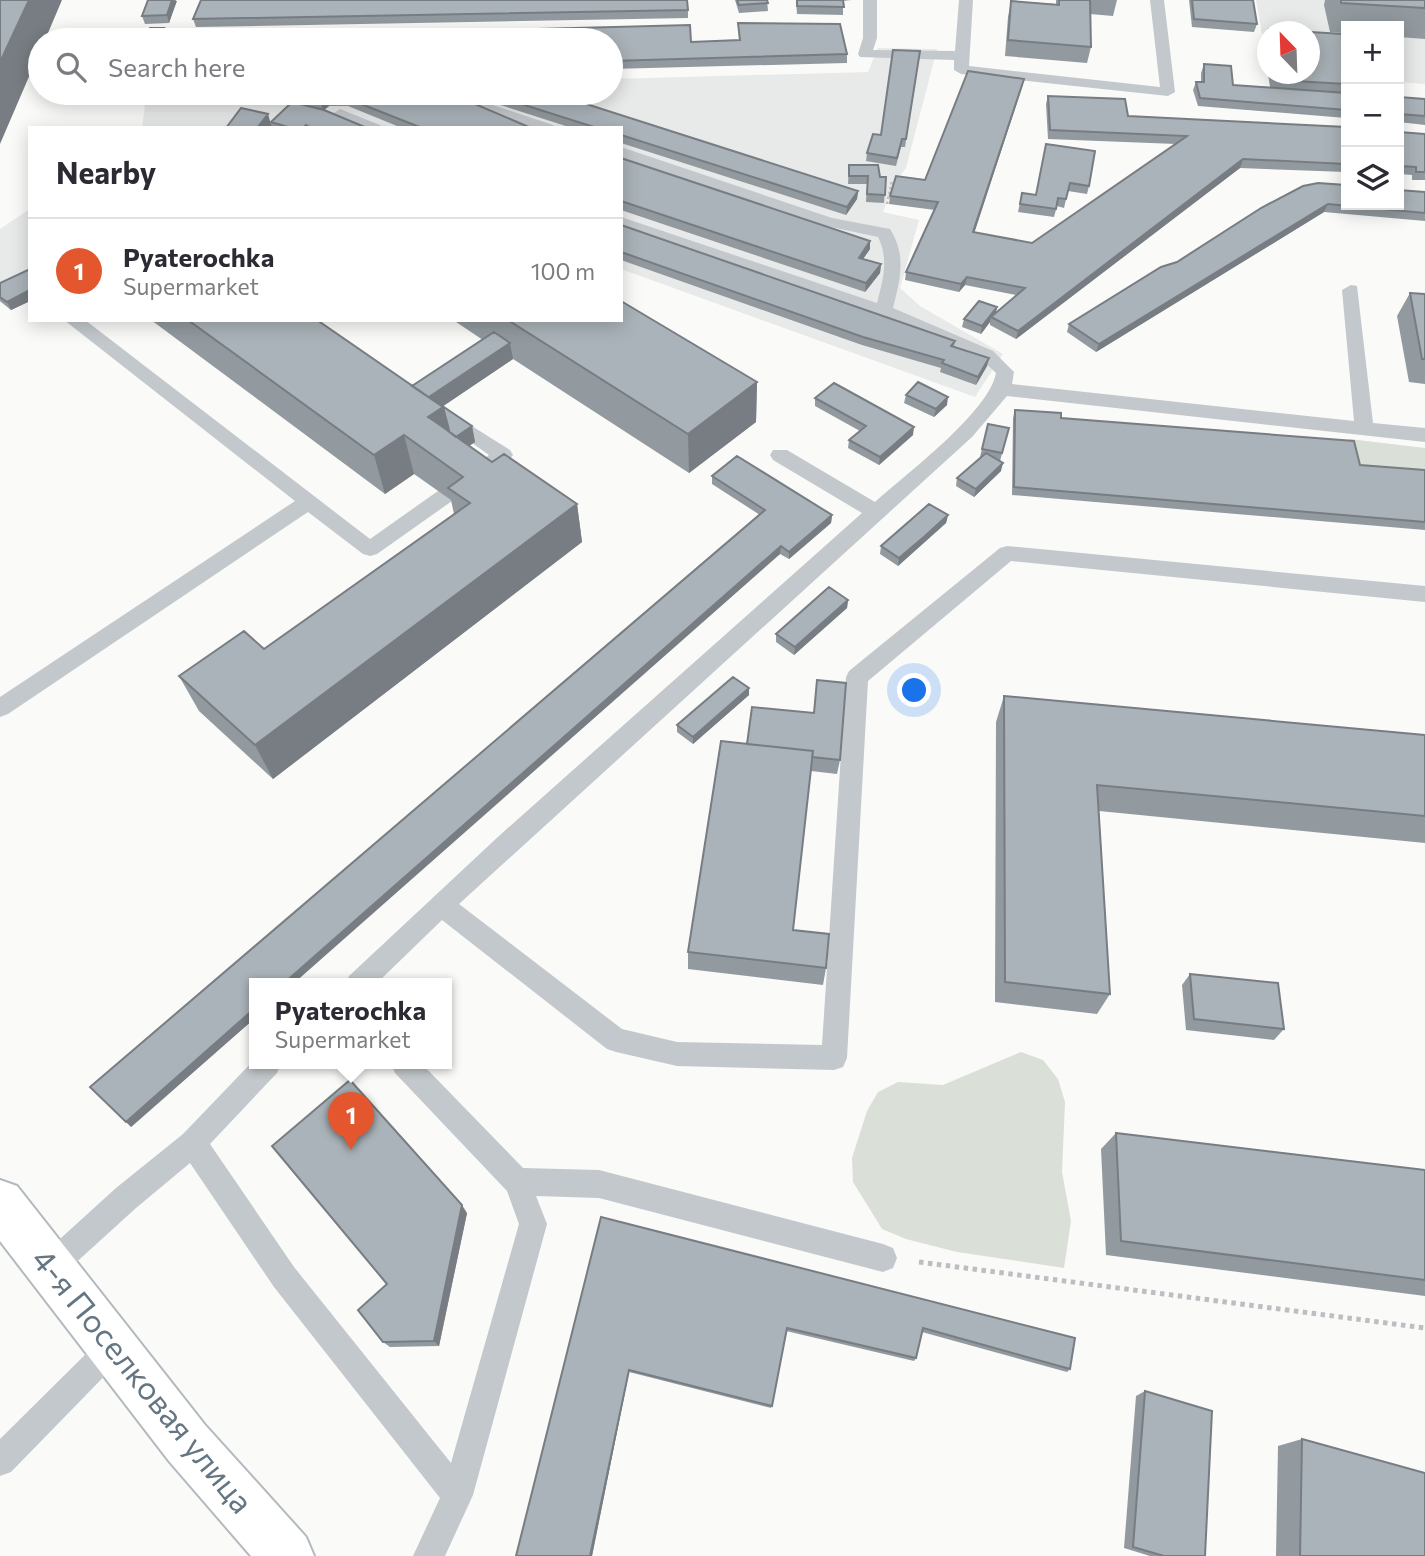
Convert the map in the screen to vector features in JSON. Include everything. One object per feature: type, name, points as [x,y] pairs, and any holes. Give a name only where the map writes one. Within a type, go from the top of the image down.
[{"type":"street","name":"4-я Поселковая улица","points":[[0,1203],[187,1443],[288,1556]]},
{"type":"lane","points":[[870,0],[870,38],[865,54],[924,54],[939,58],[964,55]]},
{"type":"lane","points":[[966,0],[961,70],[1168,92],[1157,0]]},
{"type":"lane","points":[[481,105],[542,126]]},
{"type":"lane","points":[[340,114],[370,126]]},
{"type":"lane","points":[[623,153],[828,222],[884,233],[893,248],[895,267],[884,311]]},
{"type":"lane","points":[[364,978],[508,842],[965,432],[1002,389],[1005,372],[987,355],[884,311],[623,223]]},
{"type":"lane","points":[[1351,290],[1361,410],[1365,427]]},
{"type":"lane","points":[[76,322],[370,549],[445,496]]},
{"type":"lane","points":[[1002,389],[1425,435]]},
{"type":"lane","points":[[437,409],[503,455],[469,479]]},
{"type":"lane","points":[[780,456],[875,512]]},
{"type":"lane","points":[[0,708],[309,502]]},
{"type":"lane","points":[[442,906],[616,1040],[677,1054],[834,1058],[857,677],[1007,553],[1425,594]]},
{"type":"lane","points":[[49,1268],[125,1198],[193,1143],[263,1069]]},
{"type":"lane","points":[[409,1069],[517,1182],[533,1224],[457,1495],[429,1556]]},
{"type":"lane","points":[[193,1143],[284,1277],[457,1495]]},
{"type":"lane","points":[[517,1182],[599,1184],[883,1258]]},
{"type":"lane","points":[[0,1461],[113,1347]]},
{"type":"path","points":[[883,1258],[1086,1282],[1425,1328]]},
{"type":"shaded area","points":[[1256,0],[1425,0],[1425,84],[1404,82],[1404,21],[1341,21],[1341,74],[1320,56],[1320,21],[1260,21]]},
{"type":"shaded area","points":[[878,48],[937,49],[906,168],[893,185],[883,212],[919,220],[900,288],[920,306],[1003,354],[975,397],[623,270],[623,126],[142,126],[145,105],[623,105],[623,79],[868,72]]},
{"type":"shaded area","points":[[28,210],[28,302],[11,310],[0,302],[0,229]]},
{"type":"shaded area","points":[[1349,439],[1425,448],[1425,478],[1356,473]]},
{"type":"shaded area","points":[[1021,1052],[1043,1060],[1058,1079],[1065,1102],[1062,1172],[1071,1221],[1064,1268],[957,1252],[906,1239],[882,1229],[853,1182],[852,1158],[867,1111],[878,1092],[898,1082],[943,1085]]},
{"type":"building","points":[[0,0],[29,0],[0,62]]},
{"type":"building","points":[[148,0],[172,0],[167,15],[142,16]]},
{"type":"building","points":[[201,0],[687,0],[688,10],[193,19]]},
{"type":"building","points":[[737,0],[767,0],[768,3],[739,5]]},
{"type":"building","points":[[797,0],[843,0],[844,7],[797,6]]},
{"type":"building","points":[[1059,0],[1090,0],[1091,47],[1008,40],[1011,1],[1059,5]]},
{"type":"building","points":[[1192,0],[1253,0],[1257,24],[1194,19]]},
{"type":"building","points":[[1341,0],[1425,0],[1425,8],[1341,3]]},
{"type":"building","points":[[738,23],[840,24],[847,54],[623,61],[623,28],[573,28],[690,25],[691,42],[740,40]]},
{"type":"building","points":[[1320,33],[1341,34],[1341,84],[1320,82]]},
{"type":"building","points":[[893,50],[920,51],[906,139],[902,139],[897,158],[867,153],[873,134],[881,135]]},
{"type":"building","points":[[1204,64],[1231,66],[1233,85],[1341,93],[1341,110],[1200,98],[1196,82],[1204,82]]},
{"type":"building","points":[[968,71],[1024,79],[973,232],[1032,243],[1187,136],[1050,130],[1048,96],[1125,99],[1128,116],[1341,127],[1341,164],[1243,159],[1018,331],[991,317],[1025,288],[967,277],[961,284],[906,272],[938,202],[890,196],[896,176],[925,180]]},
{"type":"building","points":[[1404,97],[1425,99],[1425,116],[1404,114]]},
{"type":"building","points":[[289,105],[304,105],[362,126],[284,126],[271,122]]},
{"type":"building","points":[[364,105],[477,105],[526,126],[417,126]]},
{"type":"building","points":[[525,105],[589,105],[858,191],[847,207],[623,136],[623,126],[591,126]]},
{"type":"building","points":[[241,108],[268,114],[259,126],[228,126]]},
{"type":"building","points":[[1404,132],[1425,134],[1425,172],[1416,172],[1416,167],[1404,166]]},
{"type":"building","points":[[1046,144],[1095,151],[1089,186],[1070,183],[1066,199],[1058,198],[1056,209],[1020,204],[1022,193],[1036,195]]},
{"type":"building","points":[[623,159],[870,241],[859,258],[881,264],[866,283],[623,202]]},
{"type":"building","points":[[849,165],[878,165],[880,177],[886,177],[885,195],[867,194],[868,176],[849,176]]},
{"type":"building","points":[[1318,183],[1341,185],[1341,205],[1328,204],[1099,344],[1069,324],[1161,267],[1177,262],[1261,208],[1303,186]]},
{"type":"building","points":[[1404,190],[1425,192],[1425,213],[1393,210],[1404,210]]},
{"type":"building","points":[[623,226],[955,341],[951,346],[989,358],[978,377],[942,363],[944,360],[863,337],[623,253]]},
{"type":"building","points":[[28,270],[28,291],[7,302],[0,297],[0,283]]},
{"type":"building","points":[[1410,293],[1425,294],[1425,359],[1422,359]]},
{"type":"building","points":[[979,301],[997,307],[982,326],[964,319]]},
{"type":"building","points":[[623,302],[757,382],[688,434],[511,322],[623,322]]},
{"type":"building","points":[[191,322],[320,322],[443,407],[428,417],[492,462],[504,454],[577,504],[255,745],[179,676],[244,631],[264,649],[470,503],[448,488],[463,477],[404,435],[374,455]]},
{"type":"building","points":[[494,332],[510,343],[429,397],[472,426],[456,437],[448,431],[443,407],[412,386]]},
{"type":"building","points":[[918,382],[948,397],[936,409],[906,395]]},
{"type":"building","points":[[834,383],[914,427],[880,457],[849,440],[866,426],[815,398]]},
{"type":"building","points":[[1015,410],[1061,413],[1061,418],[1354,441],[1360,465],[1425,470],[1425,522],[1014,487]]},
{"type":"building","points":[[988,424],[1009,428],[1002,453],[982,449]]},
{"type":"building","points":[[986,453],[1003,463],[976,489],[957,478]]},
{"type":"building","points":[[737,456],[832,515],[789,552],[781,546],[290,978],[249,978],[249,1013],[126,1122],[90,1087],[765,510],[712,476]]},
{"type":"building","points":[[929,504],[948,515],[899,558],[881,546]]},
{"type":"building","points":[[829,587],[848,600],[795,647],[776,634]]},
{"type":"building","points":[[733,677],[749,688],[693,737],[677,725]]},
{"type":"building","points":[[817,680],[846,683],[840,760],[812,757],[813,751],[747,744],[752,707],[814,713]]},
{"type":"building","points":[[1004,696],[1425,735],[1425,816],[1097,785],[1110,994],[1005,982]]},
{"type":"building","points":[[721,741],[813,751],[793,930],[829,934],[826,968],[688,952]]},
{"type":"building","points":[[1190,974],[1278,983],[1284,1029],[1194,1019]]},
{"type":"building","points":[[350,1080],[462,1205],[434,1341],[383,1342],[358,1310],[387,1284],[272,1146]]},
{"type":"building","points":[[1116,1133],[1425,1170],[1425,1280],[1121,1241]]},
{"type":"building","points":[[601,1217],[1075,1338],[1070,1369],[923,1328],[916,1358],[787,1328],[772,1406],[629,1370],[590,1556],[516,1556]]},
{"type":"building","points":[[1145,1391],[1212,1411],[1205,1556],[1164,1556],[1133,1547]]},
{"type":"building","points":[[1302,1439],[1425,1473],[1425,1556],[1300,1556]]},
{"type":"place","name":"Pyaterochka","points":[[351,1150]]}]
